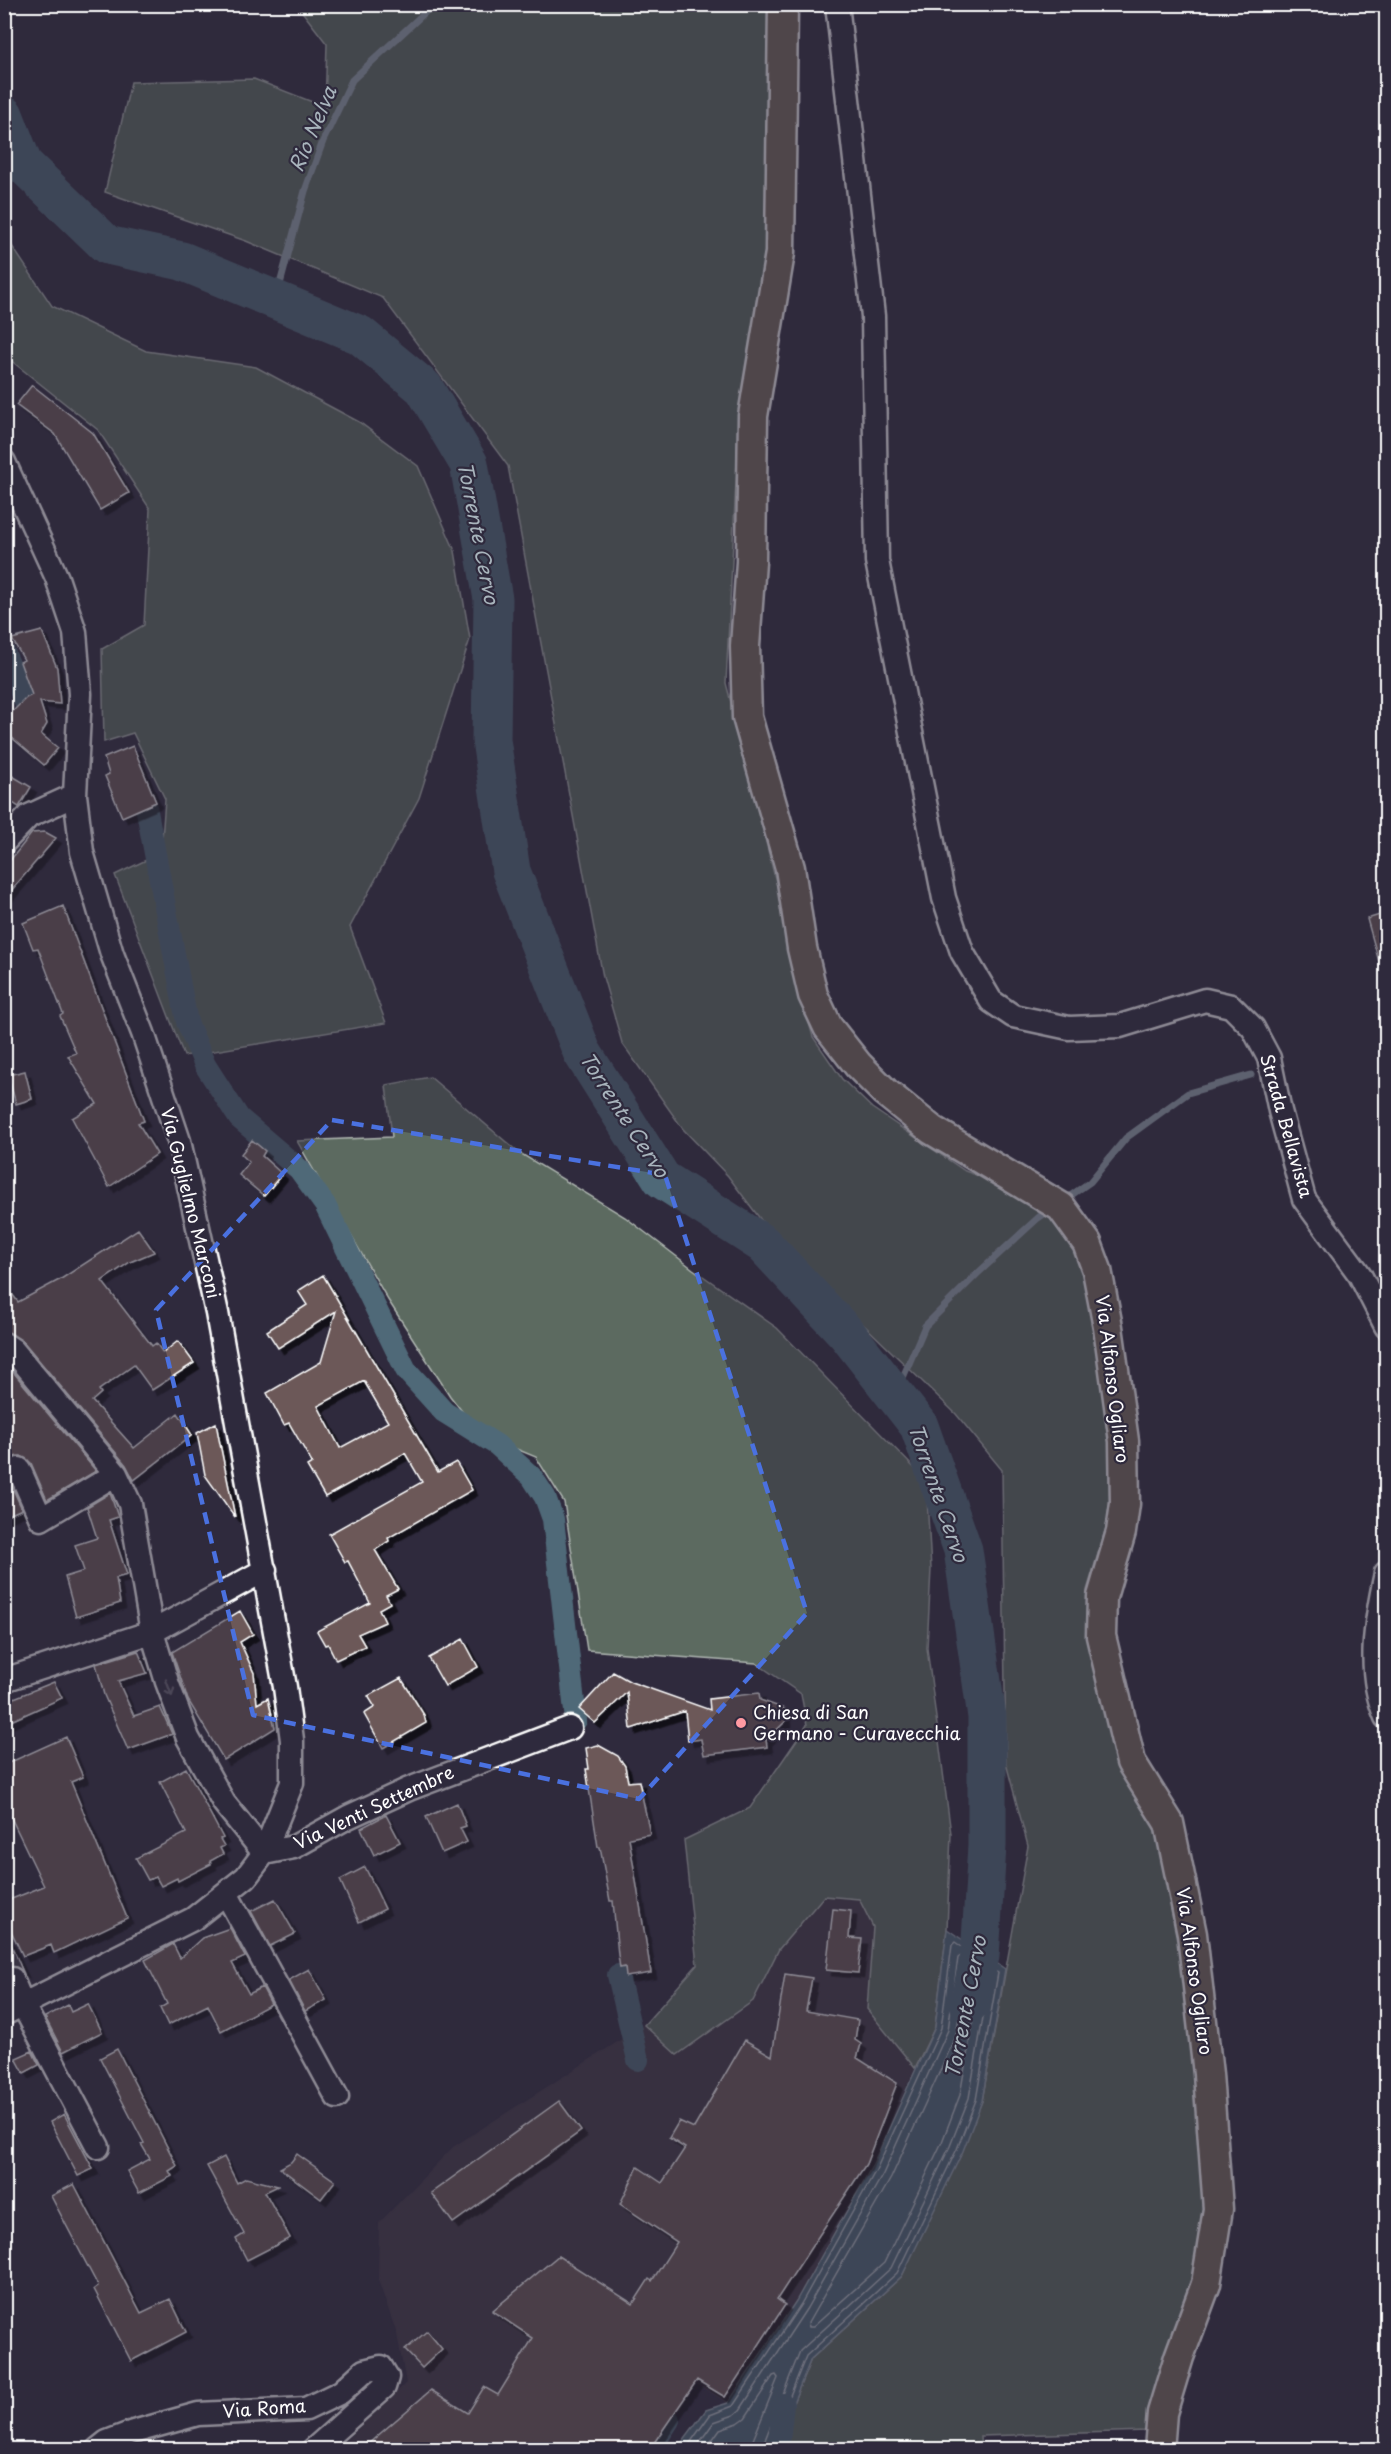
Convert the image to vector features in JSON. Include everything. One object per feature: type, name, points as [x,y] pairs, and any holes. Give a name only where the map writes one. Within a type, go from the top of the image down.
[{"type":"main road","name":"Via Alfonso Ogliaro","points":[[783,4],[780,253],[753,416],[751,562],[745,646],[747,717],[790,868],[802,948],[813,995],[828,1027],[858,1065],[885,1092],[932,1130],[1061,1207],[1087,1243],[1097,1270],[1108,1327],[1124,1441],[1125,1504],[1121,1532],[1102,1597],[1101,1636],[1131,1762],[1169,1823],[1192,1934],[1208,2074],[1218,2209],[1206,2284],[1179,2357],[1162,2413],[1159,2450]]},
{"type":"street","name":"Strada Bellavista","points":[[837,4],[873,316],[877,561],[947,909],[962,952],[991,1001],[1013,1016],[1069,1028],[1120,1026],[1205,1000],[1231,1006],[1254,1028],[1269,1058],[1280,1111],[1304,1199],[1360,1275],[1386,1326]]},
{"type":"street","name":"Via Guglielmo Marconi","points":[[4,462],[57,578],[75,632],[80,694],[75,795],[82,852],[112,954],[143,1033],[179,1141],[218,1313],[285,1687],[292,1740],[292,1783],[264,1853]]},
{"type":"street","points":[[4,842],[29,816],[75,795]]},
{"type":"street","points":[[4,1344],[13,1350],[116,1474],[130,1504],[152,1632],[167,1682],[188,1738],[224,1803],[264,1853],[246,1877],[193,1919],[14,2010]]},
{"type":"street","points":[[19,1468],[41,1519],[116,1474]]},
{"type":"street","points":[[4,1680],[152,1632],[264,1570]]},
{"type":"street","points":[[1386,1573],[1373,1649],[1380,1701],[1386,1717]]},
{"type":"street","name":"Via Venti Settembre","points":[[264,1853],[294,1847],[348,1817],[409,1788],[570,1728]]},
{"type":"street","points":[[226,1893],[337,2097]]},
{"type":"street","points":[[12,1979],[14,2010],[99,2147]]},
{"type":"street","name":"Via Roma","points":[[97,2450],[107,2442],[133,2432],[198,2414],[306,2409],[341,2392],[364,2371],[381,2367],[387,2377],[384,2387],[313,2450]]},
{"type":"highlighted area","points":[[332,1120],[665,1175],[807,1613],[639,1799],[253,1715],[156,1310]]},
{"type":"shaded area","points":[[824,1896],[859,1899],[873,1927],[867,2009],[915,2068],[871,2168],[796,2301],[728,2403],[696,2384],[655,2449],[336,2450],[406,2383],[397,2334],[378,2280],[379,2223],[453,2147],[644,2025],[677,2054],[753,2001],[779,1949]]},
{"type":"green space","points":[[297,5],[771,5],[767,252],[739,421],[726,683],[781,902],[792,964],[813,1037],[842,1079],[872,1108],[965,1171],[1036,1196],[1082,1248],[1109,1441],[1110,1500],[1107,1524],[1087,1590],[1087,1638],[1119,1771],[1156,1832],[1178,1937],[1193,2075],[1203,2206],[1192,2276],[1147,2431],[980,2436],[981,2450],[774,2449],[811,2359],[902,2276],[982,2101],[1028,1846],[1006,1763],[1002,1470],[956,1414],[788,1256],[728,1176],[683,1129],[622,1043],[603,977],[508,466],[383,298],[246,241],[105,192],[131,82],[254,79],[325,107],[327,44]]},
{"type":"green space","points":[[4,234],[52,306],[146,351],[256,367],[359,422],[418,466],[455,551],[470,639],[419,798],[350,927],[386,1023],[184,1056],[115,875],[161,853],[165,799],[133,733],[104,742],[102,649],[144,625],[150,509],[98,430],[9,359],[5,360]]},
{"type":"green space","points":[[430,1077],[518,1152],[625,1217],[693,1269],[777,1328],[926,1480],[931,1569],[927,1648],[951,1834],[947,1929],[935,2027],[915,2068],[867,2009],[873,1927],[859,1899],[824,1896],[779,1949],[753,2001],[677,2055],[644,2025],[697,1965],[684,1840],[750,1808],[807,1725],[801,1694],[756,1663],[587,1650],[564,1502],[536,1457],[480,1434],[450,1396],[388,1300],[297,1141],[392,1137],[386,1085]]},
{"type":"water","points":[[947,1929],[1005,1969],[982,2101],[963,2151],[902,2276],[811,2359],[774,2449],[677,2449],[706,2410],[728,2403],[796,2301],[871,2168],[935,2027]]},
{"type":"building","points":[[32,385],[93,433],[129,493],[100,510],[55,434],[16,405]]},
{"type":"building","points":[[42,631],[57,668],[60,704],[40,702],[47,724],[41,734],[58,748],[44,765],[4,731],[4,720],[32,695],[20,662],[24,660],[12,639]]},
{"type":"building","points":[[133,746],[156,802],[122,817],[105,776],[109,774],[104,758]]},
{"type":"building","points":[[4,771],[31,787],[19,807],[4,797]]},
{"type":"building","points":[[45,832],[56,838],[4,899],[4,868],[32,833]]},
{"type":"building","points":[[63,906],[144,1121],[138,1123],[157,1154],[109,1187],[72,1118],[97,1104],[68,1056],[76,1053],[60,1016],[63,1014],[38,948],[33,949],[23,923]]},
{"type":"building","points":[[1386,913],[1386,968],[1381,969],[1367,919]]},
{"type":"building","points":[[25,1071],[32,1099],[16,1104],[8,1075]]},
{"type":"building","points":[[252,1140],[265,1151],[262,1156],[282,1174],[264,1196],[239,1175],[249,1162],[241,1154]]},
{"type":"building","points":[[138,1229],[154,1252],[130,1262],[102,1281],[152,1346],[156,1343],[163,1353],[178,1341],[194,1363],[152,1390],[134,1365],[99,1390],[101,1393],[92,1401],[134,1448],[178,1413],[192,1435],[134,1480],[126,1465],[23,1341],[4,1331],[4,1283],[18,1302],[61,1279]]},
{"type":"building","points":[[323,1275],[438,1472],[456,1462],[472,1490],[388,1538],[389,1541],[375,1550],[398,1589],[386,1595],[390,1603],[379,1609],[385,1622],[358,1634],[365,1646],[336,1660],[328,1644],[325,1645],[317,1631],[370,1603],[348,1561],[345,1562],[329,1534],[422,1482],[405,1453],[325,1497],[307,1466],[312,1463],[289,1423],[284,1425],[267,1393],[321,1362],[336,1311],[278,1348],[267,1331],[307,1305],[298,1291]],"holes":[[[364,1381],[388,1422],[340,1448],[318,1406]]]},
{"type":"building","points":[[4,1361],[96,1471],[47,1500],[31,1463],[21,1456],[13,1457],[6,1467],[6,1474],[22,1509],[4,1517]]},
{"type":"building","points":[[216,1423],[235,1517],[205,1475],[197,1433]]},
{"type":"building","points":[[110,1493],[118,1517],[109,1520],[127,1575],[116,1578],[120,1603],[76,1617],[65,1577],[84,1571],[75,1545],[97,1538],[87,1507]]},
{"type":"building","points":[[240,1611],[253,1634],[240,1642],[254,1673],[257,1704],[268,1698],[275,1728],[224,1760],[188,1700],[172,1652]]},
{"type":"building","points":[[463,1639],[478,1667],[445,1686],[429,1658]]},
{"type":"building","points":[[138,1651],[147,1673],[118,1681],[134,1716],[160,1707],[172,1734],[128,1750],[104,1695],[96,1664]]},
{"type":"building","points":[[613,1672],[631,1682],[710,1710],[709,1699],[759,1693],[760,1700],[785,1709],[786,1721],[766,1740],[767,1747],[704,1755],[701,1739],[688,1741],[685,1711],[631,1729],[627,1692],[595,1723],[579,1709]]},
{"type":"building","points":[[401,1678],[424,1715],[426,1723],[383,1748],[364,1714],[375,1707],[368,1696]]},
{"type":"building","points":[[54,1682],[62,1698],[4,1724],[4,1702]]},
{"type":"building","points":[[66,1737],[83,1777],[71,1782],[127,1918],[54,1953],[51,1945],[23,1956],[4,1916],[4,1902],[44,1886],[4,1803],[4,1765]]},
{"type":"building","points":[[598,1745],[618,1756],[625,1766],[628,1782],[639,1781],[650,1834],[629,1838],[651,1973],[626,1977],[625,1967],[620,1968],[613,1901],[610,1901],[600,1847],[598,1847],[586,1769],[589,1769],[586,1748]]},
{"type":"building","points":[[186,1768],[223,1838],[220,1839],[224,1846],[220,1848],[223,1854],[210,1861],[211,1864],[178,1881],[177,1878],[161,1886],[156,1877],[148,1880],[136,1858],[186,1833],[160,1782]]},
{"type":"building","points":[[457,1803],[466,1826],[460,1828],[467,1842],[442,1853],[426,1817]]},
{"type":"building","points":[[386,1815],[400,1842],[374,1855],[361,1828]]},
{"type":"building","points":[[365,1867],[385,1909],[359,1922],[340,1880]]},
{"type":"building","points":[[275,1899],[295,1934],[270,1946],[251,1911]]},
{"type":"building","points":[[833,1909],[851,1911],[849,1938],[862,1939],[858,1973],[826,1970]]},
{"type":"building","points":[[230,1928],[245,1957],[232,1963],[249,1994],[262,1987],[271,2004],[221,2031],[208,2005],[168,2025],[160,2008],[167,2004],[145,1960],[173,1944],[180,1958],[202,1938]]},
{"type":"building","points":[[4,1929],[23,1972],[14,1966],[4,1968]]},
{"type":"building","points":[[309,1969],[326,2000],[305,2011],[289,1980]]},
{"type":"building","points":[[785,1974],[812,1978],[806,2011],[858,2020],[855,2040],[861,2044],[857,2058],[897,2083],[866,2164],[777,2299],[785,2305],[725,2397],[697,2380],[649,2450],[361,2450],[431,2390],[468,2413],[484,2387],[498,2395],[533,2338],[492,2311],[558,2256],[633,2304],[649,2279],[652,2281],[677,2242],[620,2204],[638,2167],[662,2183],[685,2148],[669,2138],[679,2121],[694,2128],[745,2040],[772,2056]]},
{"type":"building","points":[[88,2004],[102,2032],[63,2052],[45,2017],[68,2005],[71,2012]]},
{"type":"building","points":[[117,2049],[177,2166],[169,2171],[172,2176],[139,2193],[127,2171],[150,2159],[100,2058]]},
{"type":"building","points":[[32,2051],[39,2065],[24,2073],[16,2058]]},
{"type":"building","points":[[559,2101],[581,2131],[453,2223],[431,2193]]},
{"type":"building","points":[[64,2114],[93,2169],[78,2176],[50,2122]]},
{"type":"building","points":[[297,2154],[335,2181],[321,2199],[280,2168],[291,2162]]},
{"type":"building","points":[[224,2157],[237,2183],[246,2178],[278,2186],[265,2192],[290,2238],[247,2260],[236,2239],[244,2234],[207,2166]]},
{"type":"building","points":[[74,2184],[141,2313],[170,2299],[186,2332],[131,2361],[94,2289],[98,2286],[51,2196]]},
{"type":"building","points":[[427,2331],[442,2349],[422,2368],[405,2350]]},
{"type":"waterway","name":"Rio Nelva","points":[[276,299],[305,191],[323,141],[352,80],[434,4]]},
{"type":"waterway","name":"Torrente Cervo","points":[[4,115],[23,164],[107,245],[182,261],[360,335],[424,388],[469,464],[493,599],[491,740],[511,871],[582,1052],[662,1179],[763,1244],[847,1334],[919,1426],[963,1550],[987,1717],[987,1846],[980,1956],[969,2004]]},
{"type":"waterway","points":[[4,652],[32,719]]},
{"type":"waterway","points":[[146,806],[187,1022],[205,1065],[239,1118],[299,1169],[325,1205],[406,1370],[444,1412],[497,1445],[532,1477],[545,1497],[553,1519],[576,1720]]},
{"type":"waterway","points":[[1063,1201],[1090,1182],[1126,1138],[1188,1093],[1251,1075]]},
{"type":"waterway","points":[[895,1396],[925,1326],[977,1274],[1038,1218],[1051,1209]]},
{"type":"waterway","points":[[618,1975],[638,2060]]},
{"type":"waterway","points":[[778,2450],[783,2404]]},
{"type":"waterway","points":[[650,2450],[669,2420]]},
{"type":"tunnel","points":[[4,1955],[12,1979]]},
{"type":"place","name":"Chiesa di San Germano - Curavecchia","points":[[741,1723]]}]
